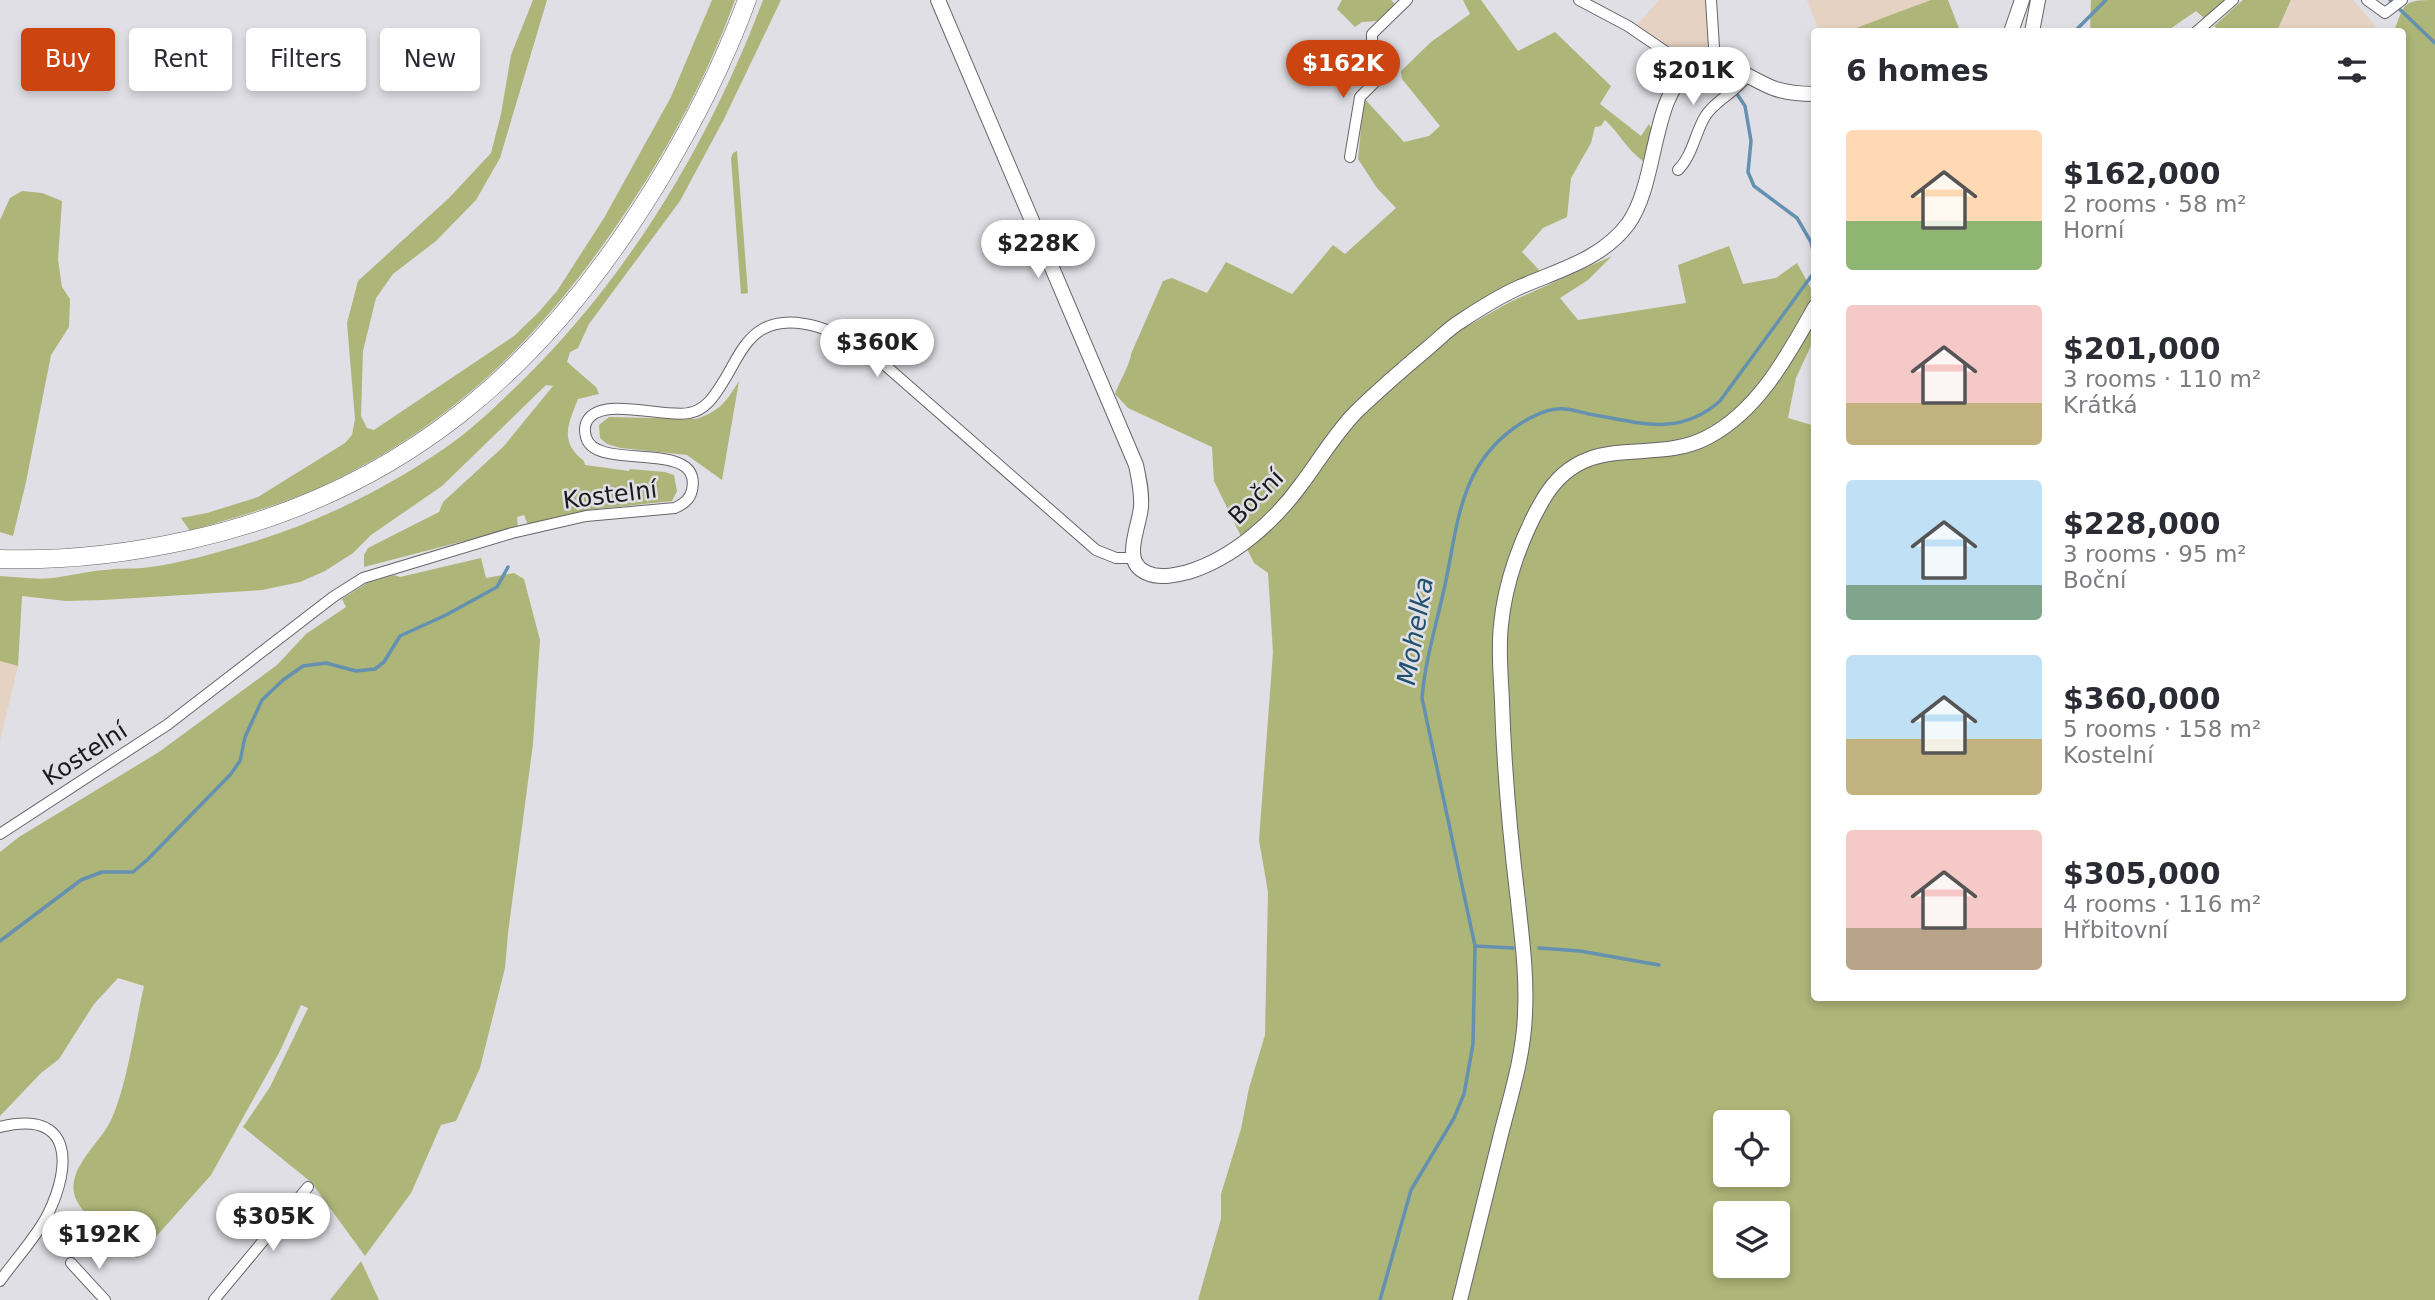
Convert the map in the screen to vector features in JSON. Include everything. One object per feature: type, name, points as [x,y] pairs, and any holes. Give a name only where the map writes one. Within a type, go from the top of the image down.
[{"type":"main road","points":[[0,559],[39,560],[105,556],[219,534],[338,491],[392,462],[439,431],[518,365],[566,313],[606,262],[648,199],[692,122],[747,0]]},
{"type":"street","points":[[938,0],[1136,465],[1142,494],[1132,547],[1133,558]]},
{"type":"street","points":[[1350,156],[1360,97],[1388,69],[1372,46],[1371,38],[1407,0]]},
{"type":"street","points":[[1579,0],[1628,26],[1691,69],[1725,64],[1775,89],[1811,94]]},
{"type":"street","points":[[1711,0],[1715,64]]},
{"type":"street","points":[[2012,28],[2022,0]]},
{"type":"street","points":[[2033,28],[2038,0]]},
{"type":"street","points":[[2201,28],[2233,0]]},
{"type":"street","points":[[2367,0],[2385,13],[2402,0]]},
{"type":"street","name":"Boční","points":[[1133,558],[1143,571],[1163,576],[1202,567],[1224,555],[1266,523],[1302,485],[1341,427],[1391,379],[1459,322],[1517,289],[1587,259],[1617,237],[1629,222],[1644,190],[1667,99],[1680,79],[1691,69]]},
{"type":"street","points":[[1678,170],[1688,156],[1706,115],[1740,87],[1747,76]]},
{"type":"street","points":[[1460,1300],[1516,1073],[1525,1014],[1522,944],[1505,787],[1500,645],[1505,604],[1517,557],[1545,496],[1558,481],[1582,462],[1606,453],[1660,450],[1694,444],[1728,425],[1773,376],[1811,314]]},
{"type":"street","name":"Kostelní","points":[[0,834],[167,725],[333,597],[363,578],[512,533],[586,516],[675,508],[683,504],[690,496],[693,485],[684,466],[657,458],[599,451],[587,441],[587,422],[593,414],[601,410],[622,409],[673,414],[690,413],[704,407],[717,392],[744,347],[759,331],[768,327],[788,323],[813,325],[836,332],[870,352],[1096,550],[1115,558],[1133,558]]},
{"type":"street","points":[[0,1127],[26,1124],[53,1132],[61,1143],[63,1173],[47,1217],[0,1281]]},
{"type":"street","points":[[214,1300],[308,1187]]},
{"type":"street","points":[[71,1263],[105,1300]]},
{"type":"shaded area","points":[[1659,0],[1706,0],[1710,59],[1694,62],[1668,49],[1636,26]]},
{"type":"shaded area","points":[[1807,0],[1931,0],[1858,28],[1818,28]]},
{"type":"shaded area","points":[[2292,0],[2353,0],[2376,28],[2279,28]]},
{"type":"shaded area","points":[[0,661],[18,666],[0,741]]},
{"type":"green space","points":[[533,0],[547,0],[500,158],[476,200],[436,241],[393,274],[376,298],[363,351],[361,416],[367,428],[374,430],[514,336],[557,291],[604,218],[671,97],[712,0],[735,0],[701,80],[675,132],[629,207],[568,291],[536,329],[501,364],[464,397],[424,427],[335,480],[282,502],[190,531],[181,518],[258,497],[345,443],[352,435],[355,419],[347,323],[358,281],[449,198],[491,153],[511,55]]},
{"type":"green space","points":[[763,0],[781,0],[724,119],[680,201],[589,324],[578,348],[570,352],[567,362],[596,387],[599,394],[578,399],[574,408],[568,440],[576,454],[585,465],[674,475],[677,491],[672,501],[587,510],[528,525],[524,515],[517,517],[518,527],[364,567],[364,555],[368,548],[439,512],[443,502],[504,446],[553,386],[546,385],[442,486],[325,571],[300,582],[262,590],[66,601],[22,596],[18,666],[0,661],[0,576],[47,579],[115,569],[142,568],[199,557],[256,541],[330,513],[377,489],[423,463],[475,425],[560,341],[631,252],[663,204],[718,105]]},
{"type":"green space","points":[[1342,0],[1391,0],[1395,4],[1377,21],[1362,22],[1355,27],[1337,9]]},
{"type":"green space","points":[[1463,0],[1481,0],[1518,51],[1555,32],[1611,86],[1600,104],[1641,136],[1649,124],[1653,133],[1644,162],[1605,120],[1601,126],[1595,127],[1591,143],[1571,178],[1567,217],[1543,228],[1522,252],[1540,271],[1485,301],[1450,336],[1510,302],[1612,256],[1588,280],[1560,298],[1578,320],[1686,303],[1678,265],[1729,246],[1743,284],[1776,278],[1797,263],[1811,289],[1811,346],[1796,378],[1788,418],[1811,425],[1811,1001],[2406,1001],[2406,28],[2395,28],[2406,5],[2416,1],[2435,0],[2435,1300],[1198,1300],[1221,1219],[1221,1194],[1265,1035],[1268,892],[1259,840],[1273,652],[1268,573],[1254,563],[1214,481],[1212,447],[1128,408],[1115,394],[1163,281],[1172,278],[1207,293],[1226,262],[1292,294],[1333,245],[1345,254],[1396,208],[1377,188],[1358,159],[1364,98],[1404,142],[1429,136],[1440,126],[1402,79],[1401,71],[1431,42],[1470,14]]},
{"type":"green space","points":[[1931,0],[1948,0],[1959,28],[1856,28]]},
{"type":"green space","points":[[2091,0],[2225,0],[2204,18],[2196,11],[2171,28],[2090,28]]},
{"type":"green space","points":[[2243,0],[2291,0],[2278,28],[2214,26]]},
{"type":"green space","points":[[737,151],[748,293],[741,294],[731,158]]},
{"type":"green space","points":[[22,191],[42,193],[62,201],[58,260],[62,287],[70,299],[69,327],[51,355],[13,536],[0,532],[0,220],[10,198]]},
{"type":"green space","points":[[739,381],[722,480],[687,455],[621,448],[607,444],[600,438],[599,425],[609,417],[696,419],[704,416],[722,405]]},
{"type":"green space","points":[[481,558],[486,578],[514,573],[524,579],[540,640],[533,744],[505,968],[480,1068],[456,1121],[441,1125],[411,1193],[365,1256],[311,1182],[243,1127],[270,1087],[308,1008],[301,1005],[280,1051],[211,1175],[137,1258],[83,1210],[74,1193],[74,1183],[80,1165],[105,1130],[116,1108],[126,1074],[144,986],[118,978],[94,1004],[59,1059],[41,1073],[0,1116],[0,852],[19,837],[159,752],[277,665],[306,634],[346,607],[342,599],[367,583]]},
{"type":"green space","points":[[361,1261],[379,1300],[330,1300]]},
{"type":"waterway","name":"Mohelka","points":[[2078,28],[2106,0]]},
{"type":"waterway","points":[[2390,0],[2435,43]]},
{"type":"waterway","points":[[1737,94],[1745,106],[1751,141],[1748,172],[1754,186],[1797,218],[1811,242]]},
{"type":"waterway","name":"Mohelka","points":[[1380,1300],[1411,1190],[1454,1118],[1464,1094],[1473,1044],[1475,946],[1422,698],[1457,525],[1470,482],[1495,445],[1518,425],[1546,411],[1565,409],[1624,421],[1657,424],[1689,420],[1704,413],[1720,401],[1811,276]]},
{"type":"waterway","points":[[0,941],[81,880],[102,872],[133,872],[147,860],[230,775],[240,761],[245,737],[262,700],[283,680],[303,666],[326,663],[356,671],[375,669],[384,662],[400,636],[497,587],[508,567]]},
{"type":"waterway","points":[[1475,946],[1513,948]]},
{"type":"waterway","points":[[1539,948],[1580,951],[1659,965]]}]
